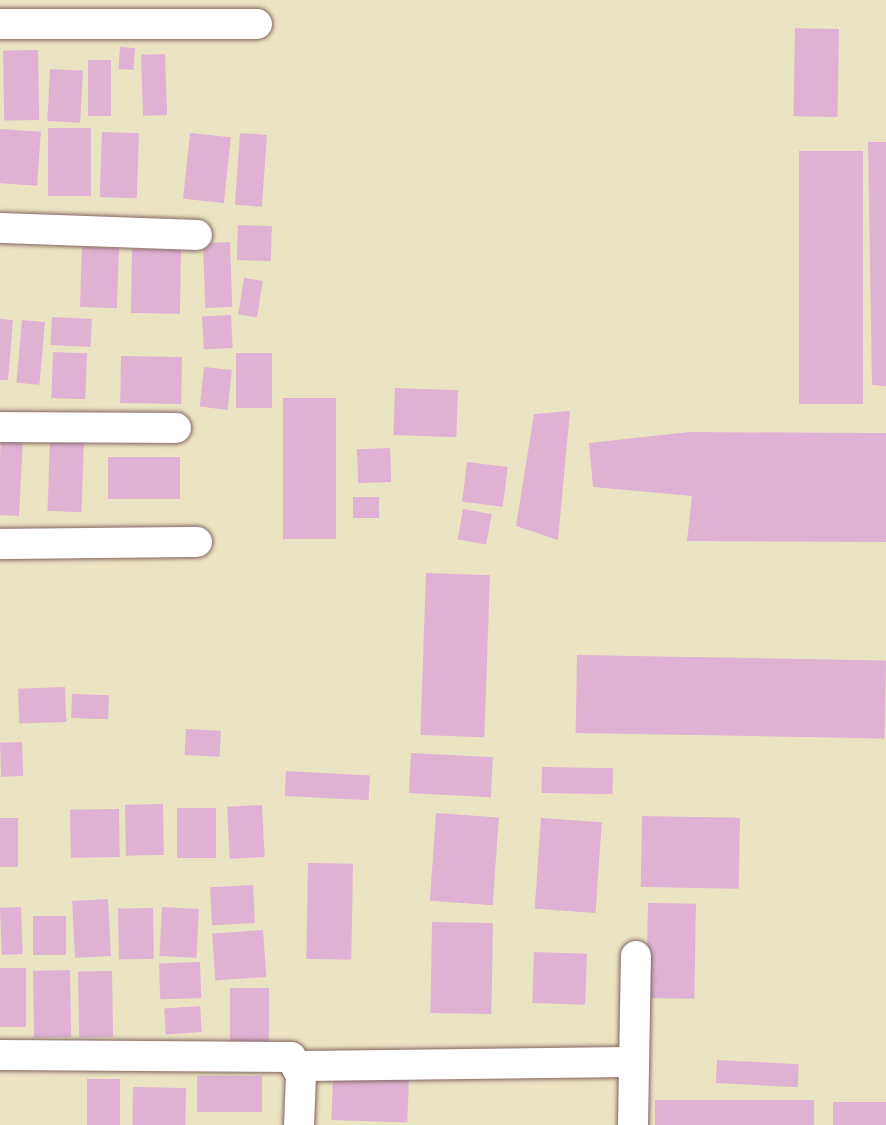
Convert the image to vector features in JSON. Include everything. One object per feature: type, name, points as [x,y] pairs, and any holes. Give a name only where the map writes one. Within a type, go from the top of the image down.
[{"type":"street","points":[[0,24],[257,24]]},
{"type":"street","points":[[0,228],[197,235]]},
{"type":"street","points":[[0,427],[176,428]]},
{"type":"street","points":[[0,544],[197,542]]},
{"type":"street","points":[[633,1125],[636,956]]},
{"type":"street","points":[[0,1055],[291,1057],[299,1066],[299,1125]]},
{"type":"street","points":[[299,1066],[634,1062]]},
{"type":"building","points":[[795,28],[839,29],[837,117],[793,116]]},
{"type":"building","points":[[120,47],[135,48],[133,70],[118,69]]},
{"type":"building","points":[[38,50],[39,120],[4,121],[3,51]]},
{"type":"building","points":[[165,54],[167,115],[143,116],[141,55]]},
{"type":"building","points":[[88,60],[111,60],[111,116],[88,116]]},
{"type":"building","points":[[50,69],[83,71],[80,123],[47,121]]},
{"type":"building","points":[[48,128],[91,128],[91,196],[48,196]]},
{"type":"building","points":[[0,129],[41,132],[37,186],[0,183]]},
{"type":"building","points":[[102,132],[139,133],[137,198],[100,197]]},
{"type":"building","points":[[190,133],[231,137],[224,203],[183,199]]},
{"type":"building","points":[[240,133],[267,135],[262,207],[235,205]]},
{"type":"building","points":[[868,142],[886,142],[886,386],[872,385]]},
{"type":"building","points":[[799,151],[863,151],[863,404],[799,404]]},
{"type":"building","points":[[238,225],[272,226],[271,261],[237,260]]},
{"type":"building","points":[[230,242],[232,307],[205,308],[203,243]]},
{"type":"building","points":[[82,247],[119,248],[117,308],[80,307]]},
{"type":"building","points":[[132,249],[181,250],[180,314],[131,313]]},
{"type":"building","points":[[244,278],[263,281],[257,318],[238,315]]},
{"type":"building","points":[[231,315],[233,348],[204,349],[202,317]]},
{"type":"building","points":[[52,317],[92,319],[90,347],[51,345]]},
{"type":"building","points":[[0,319],[13,320],[8,380],[0,380]]},
{"type":"building","points":[[22,320],[45,322],[39,385],[17,383]]},
{"type":"building","points":[[53,352],[87,353],[85,399],[51,398]]},
{"type":"building","points":[[236,353],[272,353],[272,408],[236,408]]},
{"type":"building","points":[[121,356],[182,357],[181,404],[120,403]]},
{"type":"building","points":[[204,367],[232,370],[228,410],[200,407]]},
{"type":"building","points":[[395,388],[458,390],[456,437],[393,435]]},
{"type":"building","points":[[283,398],[336,398],[336,539],[283,539]]},
{"type":"building","points":[[570,411],[558,540],[516,526],[534,414]]},
{"type":"building","points":[[689,432],[886,433],[886,542],[687,541],[692,496],[593,487],[589,443]]},
{"type":"building","points":[[1,439],[23,440],[19,516],[0,515]]},
{"type":"building","points":[[50,439],[84,440],[81,512],[47,511]]},
{"type":"building","points":[[390,448],[391,482],[358,483],[357,449]]},
{"type":"building","points":[[108,457],[180,457],[180,499],[108,499]]},
{"type":"building","points":[[467,462],[508,467],[503,507],[462,502]]},
{"type":"building","points":[[353,497],[379,497],[379,518],[353,518]]},
{"type":"building","points":[[463,509],[492,514],[486,545],[458,540]]},
{"type":"building","points":[[426,573],[490,575],[484,737],[420,735]]},
{"type":"building","points":[[577,655],[886,660],[885,738],[576,733]]},
{"type":"building","points":[[65,687],[66,722],[19,724],[18,689]]},
{"type":"building","points":[[72,694],[109,695],[108,719],[71,718]]},
{"type":"building","points":[[186,729],[221,731],[220,757],[185,755]]},
{"type":"building","points":[[22,742],[23,776],[1,777],[0,743]]},
{"type":"building","points":[[411,753],[493,757],[491,797],[409,793]]},
{"type":"building","points":[[542,767],[613,768],[613,794],[542,793]]},
{"type":"building","points":[[286,771],[370,775],[369,800],[285,796]]},
{"type":"building","points":[[163,804],[164,855],[126,856],[125,805]]},
{"type":"building","points":[[262,805],[265,857],[230,859],[227,807]]},
{"type":"building","points":[[177,808],[216,808],[216,858],[177,858]]},
{"type":"building","points":[[119,809],[120,857],[71,858],[70,810]]},
{"type":"building","points":[[436,813],[499,817],[493,905],[430,901]]},
{"type":"building","points":[[642,816],[740,818],[739,889],[641,887]]},
{"type":"building","points":[[0,818],[18,818],[18,867],[0,867]]},
{"type":"building","points":[[541,818],[602,822],[596,913],[535,909]]},
{"type":"building","points":[[308,863],[353,864],[351,960],[306,959]]},
{"type":"building","points":[[253,885],[255,923],[212,925],[210,887]]},
{"type":"building","points":[[108,899],[111,956],[75,958],[72,901]]},
{"type":"building","points":[[648,903],[696,904],[694,999],[646,998]]},
{"type":"building","points":[[21,907],[23,954],[2,955],[0,908]]},
{"type":"building","points":[[162,907],[199,909],[196,958],[159,956]]},
{"type":"building","points":[[153,908],[154,959],[119,960],[118,909]]},
{"type":"building","points":[[33,916],[66,916],[66,955],[33,955]]},
{"type":"building","points":[[432,922],[493,923],[491,1014],[430,1013]]},
{"type":"building","points":[[263,930],[266,977],[215,980],[212,934]]},
{"type":"building","points":[[534,952],[587,954],[585,1005],[532,1003]]},
{"type":"building","points":[[200,962],[201,998],[160,999],[159,963]]},
{"type":"building","points":[[0,968],[26,968],[26,1027],[0,1027]]},
{"type":"building","points":[[70,970],[71,1037],[34,1038],[33,971]]},
{"type":"building","points":[[112,971],[113,1037],[79,1038],[78,972]]},
{"type":"building","points":[[230,988],[269,988],[269,1042],[230,1042]]},
{"type":"building","points":[[200,1006],[202,1032],[166,1034],[164,1009]]},
{"type":"building","points":[[717,1060],[799,1064],[798,1087],[716,1083]]},
{"type":"building","points":[[333,1075],[409,1078],[407,1123],[331,1120]]},
{"type":"building","points":[[197,1076],[262,1076],[262,1112],[197,1112]]},
{"type":"building","points":[[87,1079],[120,1079],[120,1125],[87,1125]]},
{"type":"building","points":[[133,1087],[186,1088],[185,1125],[132,1125]]},
{"type":"building","points":[[655,1100],[814,1100],[814,1125],[655,1125]]},
{"type":"building","points":[[833,1102],[886,1102],[886,1125],[833,1125]]}]
